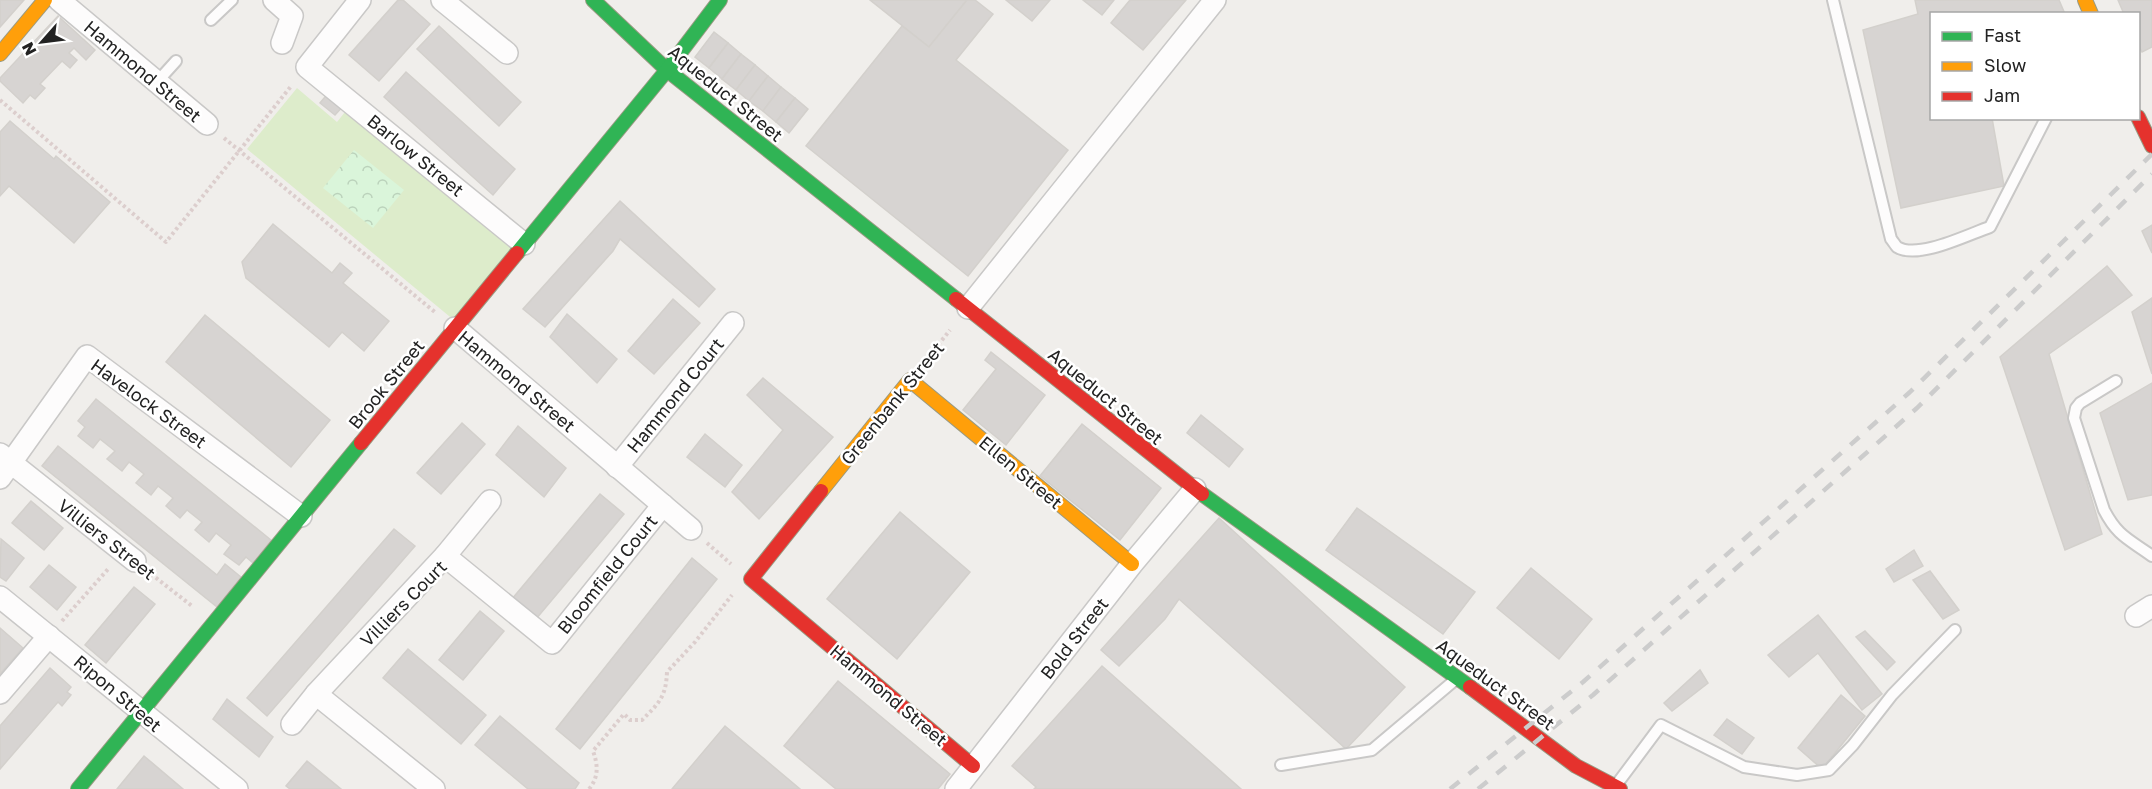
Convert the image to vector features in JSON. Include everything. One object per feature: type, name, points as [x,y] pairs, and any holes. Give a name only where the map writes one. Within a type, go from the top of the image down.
[{"type":"street","points":[[0,54],[45,0]]},
{"type":"street","name":"Hammond Street","points":[[59,0],[207,124]]},
{"type":"street","points":[[274,0],[292,15],[282,43]]},
{"type":"street","points":[[307,67],[360,0]]},
{"type":"street","points":[[442,0],[507,54]]},
{"type":"street","name":"Aqueduct Street","points":[[593,0],[667,69],[1195,489],[1457,677],[1576,766],[1618,788]]},
{"type":"street","name":"Brook Street","points":[[78,789],[667,69],[720,0]]},
{"type":"street","points":[[968,308],[1215,0]]},
{"type":"street","name":"Barlow Street","points":[[307,67],[524,244]]},
{"type":"street","points":[[2140,119],[2152,146]]},
{"type":"street","name":"Hammond Court","points":[[617,467],[733,323]]},
{"type":"street","name":"Hammond Street","points":[[455,328],[691,529]]},
{"type":"street","name":"Havelock Street","points":[[4,465],[87,356],[301,516]]},
{"type":"street","name":"Ellen Street","points":[[910,380],[1132,564]]},
{"type":"street","name":"Greenbank Street","points":[[751,579],[910,380]]},
{"type":"street","name":"Villiers Street","points":[[4,465],[129,557]]},
{"type":"street","name":"Bold Street","points":[[956,789],[1132,564],[1195,489]]},
{"type":"street","points":[[445,556],[490,501]]},
{"type":"street","name":"Bloomfield Court","points":[[552,643],[663,505]]},
{"type":"street","name":"Villiers Court","points":[[292,724],[316,694],[445,556],[552,643]]},
{"type":"street","name":"Hammond Street","points":[[751,579],[973,766]]},
{"type":"street","name":"Ripon Street","points":[[0,597],[237,789]]},
{"type":"street","points":[[0,693],[49,636]]},
{"type":"street","points":[[316,694],[434,789]]},
{"type":"lane","points":[[211,20],[232,0]]},
{"type":"lane","points":[[1833,0],[1891,239],[1896,247],[1923,250],[1990,227],[2045,120]]},
{"type":"lane","points":[[157,82],[176,61]]},
{"type":"lane","points":[[2115,381],[2080,403],[2076,408],[2074,418],[2104,510],[2111,523],[2115,530],[2152,556]]},
{"type":"lane","points":[[1618,788],[1661,725],[1744,767],[1797,775],[1829,770],[1853,745],[1892,695],[1954,630]]},
{"type":"lane","points":[[1281,765],[1372,750],[1457,677]]},
{"type":"path","points":[[0,100],[166,242],[307,67]]},
{"type":"path","name":"Hammond Street","points":[[207,124],[455,328]]},
{"type":"path","name":"Greenbank Street","points":[[910,380],[968,308]]},
{"type":"path","points":[[589,789],[595,782],[598,765],[593,751],[624,714],[630,720],[642,720],[660,702],[666,690],[666,672],[695,642],[732,595],[751,579],[691,529]]},
{"type":"path","points":[[49,636],[129,557]]},
{"type":"path","name":"Villiers Street","points":[[129,557],[214,624]]},
{"type":"green space","points":[[297,88],[337,122],[349,107],[517,246],[455,321],[247,149]]},
{"type":"green space","points":[[354,150],[404,190],[373,228],[323,188]]},
{"type":"building","points":[[0,0],[24,0],[0,27]]},
{"type":"building","points":[[398,0],[403,0],[430,24],[379,81],[349,55]]},
{"type":"building","points":[[870,0],[967,0],[929,47]]},
{"type":"building","points":[[967,0],[975,0],[993,14],[956,60],[1068,150],[968,276],[806,146],[902,26],[929,47]]},
{"type":"building","points":[[1006,0],[1050,0],[1032,21]]},
{"type":"building","points":[[1083,0],[1114,0],[1102,15]]},
{"type":"building","points":[[1130,0],[1186,0],[1143,50],[1111,23]]},
{"type":"building","points":[[1915,0],[2059,0],[2064,12],[1930,12],[1930,120],[1992,120],[2004,186],[1901,208],[1863,30],[1918,14]]},
{"type":"building","points":[[2118,0],[2152,0],[2152,47],[2142,52],[2140,48],[2140,12],[2123,12]]},
{"type":"building","points":[[58,16],[95,50],[86,60],[74,48],[69,53],[77,60],[70,68],[62,61],[40,84],[45,88],[35,99],[30,95],[23,103],[0,81],[0,78]]},
{"type":"building","points":[[439,26],[521,102],[499,126],[417,49]]},
{"type":"building","points":[[714,32],[728,43],[709,68],[695,57]]},
{"type":"building","points":[[728,43],[741,54],[722,79],[709,68]]},
{"type":"building","points":[[741,54],[755,65],[736,90],[722,79]]},
{"type":"building","points":[[755,65],[768,76],[749,101],[736,90]]},
{"type":"building","points":[[406,72],[515,169],[493,195],[384,97]]},
{"type":"building","points":[[768,76],[781,87],[763,111],[749,101]]},
{"type":"building","points":[[781,87],[795,98],[776,122],[763,111]]},
{"type":"building","points":[[330,91],[345,104],[335,115],[320,103]]},
{"type":"building","points":[[795,98],[808,109],[789,133],[776,122]]},
{"type":"building","points":[[10,121],[54,159],[56,156],[110,202],[74,243],[9,186],[0,196],[0,132]]},
{"type":"building","points":[[620,201],[715,289],[699,307],[620,239],[613,251],[545,327],[523,309]]},
{"type":"building","points":[[273,224],[332,273],[340,263],[352,273],[343,283],[389,321],[364,351],[342,332],[329,347],[246,278],[242,262]]},
{"type":"building","points":[[2152,225],[2152,253],[2142,231]]},
{"type":"building","points":[[2107,266],[2132,295],[2049,354],[2102,534],[2065,550],[2000,357]]},
{"type":"building","points":[[2152,298],[2152,374],[2132,312]]},
{"type":"building","points":[[673,299],[700,323],[654,374],[628,351]]},
{"type":"building","points":[[567,314],[617,359],[597,383],[550,337]]},
{"type":"building","points":[[205,315],[330,420],[291,467],[166,362]]},
{"type":"building","points":[[991,352],[1045,395],[1006,445],[963,410],[996,369],[985,360]]},
{"type":"building","points":[[763,378],[833,437],[759,519],[732,492],[783,430],[747,395]]},
{"type":"building","points":[[2152,383],[2152,495],[2128,500],[2100,413]]},
{"type":"building","points":[[96,399],[271,540],[253,563],[246,557],[239,565],[224,554],[231,545],[216,533],[209,542],[195,530],[202,522],[187,510],[180,518],[166,506],[173,498],[158,486],[151,495],[136,483],[144,474],[129,462],[122,471],[107,459],[115,451],[100,439],[93,448],[78,436],[85,427],[78,421]]},
{"type":"building","points":[[1201,415],[1243,449],[1229,467],[1187,433]]},
{"type":"building","points":[[462,423],[485,444],[441,494],[417,473]]},
{"type":"building","points":[[1082,424],[1161,488],[1120,540],[1040,476]]},
{"type":"building","points":[[518,426],[566,468],[544,497],[496,455]]},
{"type":"building","points":[[705,434],[742,465],[725,487],[687,457]]},
{"type":"building","points":[[58,446],[217,575],[225,564],[241,577],[217,607],[42,466]]},
{"type":"building","points":[[600,494],[624,514],[536,619],[512,599]]},
{"type":"building","points":[[31,501],[63,528],[44,550],[12,523]]},
{"type":"building","points":[[1357,508],[1475,592],[1443,634],[1326,550]]},
{"type":"building","points":[[900,512],[970,572],[897,659],[827,599]]},
{"type":"building","points":[[1219,518],[1405,687],[1346,749],[1179,599],[1165,619],[1119,666],[1101,650]]},
{"type":"building","points":[[394,529],[415,546],[267,716],[247,698]]},
{"type":"building","points":[[1,539],[24,558],[6,581],[0,577]]},
{"type":"building","points":[[1914,550],[1923,566],[1894,582],[1886,569]]},
{"type":"building","points":[[692,558],[717,579],[580,749],[556,729]]},
{"type":"building","points":[[49,565],[76,587],[57,610],[30,587]]},
{"type":"building","points":[[1531,568],[1592,619],[1559,659],[1497,608]]},
{"type":"building","points":[[1930,571],[1959,610],[1943,619],[1913,580]]},
{"type":"building","points":[[134,587],[155,604],[106,663],[85,645]]},
{"type":"building","points":[[480,611],[504,631],[463,680],[439,660]]},
{"type":"building","points":[[1818,615],[1882,694],[1862,710],[1818,653],[1789,677],[1768,655]]},
{"type":"building","points":[[0,628],[23,648],[0,674]]},
{"type":"building","points":[[1865,631],[1895,662],[1887,670],[1856,637]]},
{"type":"building","points":[[408,649],[486,715],[461,744],[383,678]]},
{"type":"building","points":[[1102,666],[1241,789],[1034,789],[1036,787],[1012,766]]},
{"type":"building","points":[[50,668],[71,687],[67,692],[71,695],[62,706],[58,702],[0,769],[0,726]]},
{"type":"building","points":[[1700,670],[1708,683],[1672,711],[1664,703]]},
{"type":"building","points":[[838,681],[950,774],[938,789],[836,789],[784,746]]},
{"type":"building","points":[[1841,695],[1865,716],[1822,769],[1798,748]]},
{"type":"building","points":[[227,699],[273,737],[259,757],[213,719]]},
{"type":"building","points":[[500,716],[579,783],[575,789],[528,789],[475,745]]},
{"type":"building","points":[[1727,719],[1754,738],[1742,754],[1714,735]]},
{"type":"building","points":[[725,726],[800,789],[672,789]]},
{"type":"building","points":[[144,756],[183,789],[117,789]]},
{"type":"building","points":[[307,761],[341,789],[290,789],[286,786]]},
{"type":"railway","points":[[1450,789],[1583,682],[1910,392],[2152,154]]},
{"type":"railway","points":[[1478,789],[1593,695],[1917,408],[2152,174]]},
{"type":"traffic: fast","points":[[593,0],[667,70],[956,299]]},
{"type":"traffic: fast","points":[[517,253],[667,70],[720,0]]},
{"type":"traffic: fast","points":[[78,789],[361,443]]},
{"type":"traffic: fast","points":[[1202,494],[1470,687]]},
{"type":"traffic: slow","points":[[0,54],[45,0]]},
{"type":"traffic: slow","points":[[2085,0],[2090,12]]},
{"type":"traffic: slow","points":[[821,491],[910,380],[1132,564]]},
{"type":"traffic: jam","points":[[2139,120],[2152,146]]},
{"type":"traffic: jam","points":[[361,443],[517,253]]},
{"type":"traffic: jam","points":[[956,299],[1202,494]]},
{"type":"traffic: jam","points":[[821,491],[751,579],[973,766]]},
{"type":"traffic: jam","points":[[1470,687],[1576,766],[1620,789]]}]
